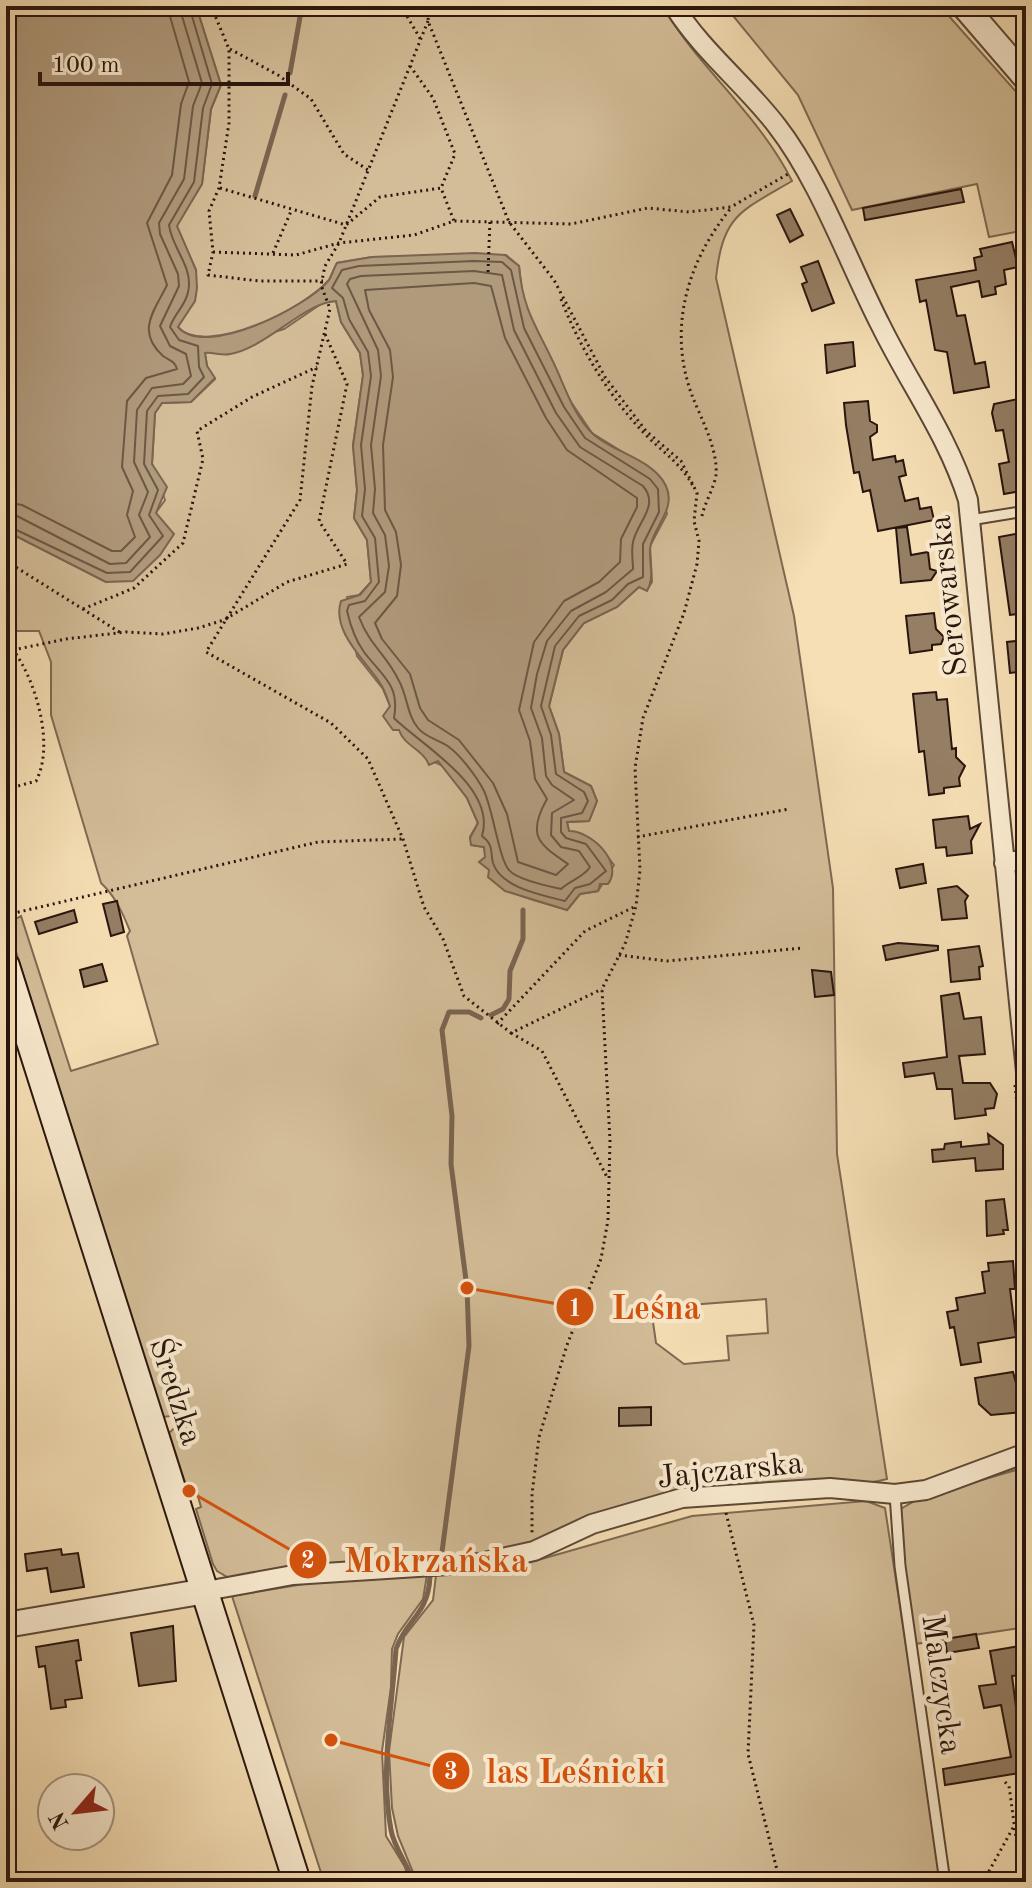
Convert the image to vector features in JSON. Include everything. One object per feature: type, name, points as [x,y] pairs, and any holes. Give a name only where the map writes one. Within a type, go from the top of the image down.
[{"type":"main road","name":"Średzka","points":[[6,966],[297,1882]]},
{"type":"street","name":"Serowarska","points":[[674,6],[701,44],[751,96],[791,146],[900,364],[944,436],[968,500],[1026,1072]]},
{"type":"street","points":[[964,6],[1026,78]]},
{"type":"street","points":[[1004,863],[1026,859]]},
{"type":"street","name":"Jajczarska","points":[[206,1591],[293,1575],[480,1563],[534,1551],[592,1524],[682,1498],[830,1488],[895,1494],[926,1490],[1026,1453]]},
{"type":"street","points":[[6,1625],[206,1591]]},
{"type":"lane","points":[[970,520],[1026,511]]},
{"type":"lane","name":"Malczycka","points":[[895,1494],[900,1566],[945,1882]]},
{"type":"path","points":[[211,6],[229,49],[229,123],[219,188],[209,211],[213,252],[208,275],[259,281],[322,283]]},
{"type":"path","points":[[401,6],[421,40]]},
{"type":"path","points":[[429,6],[428,21],[421,40],[339,243],[325,266],[322,283],[330,309],[317,367],[300,500],[206,652],[347,736],[368,759],[403,839],[424,907],[443,939],[464,996],[497,1024],[542,1051],[609,1181]]},
{"type":"path","points":[[428,21],[509,222],[554,280],[566,313],[603,380],[644,434],[679,464],[697,493],[697,564],[684,613],[643,718],[635,768],[640,870],[636,906],[619,955],[602,989],[608,1220],[601,1259],[567,1345],[539,1437],[531,1505],[534,1551]]},
{"type":"path","points":[[229,49],[278,75],[311,99],[344,154],[368,170]]},
{"type":"path","points":[[410,66],[433,98],[455,154],[441,188],[454,221]]},
{"type":"path","points":[[702,516],[716,475],[712,448],[683,373],[681,307],[700,257],[717,224],[731,207],[790,172],[796,185]]},
{"type":"path","points":[[219,188],[346,225]]},
{"type":"path","points":[[346,225],[380,197],[441,188]]},
{"type":"path","points":[[213,252],[296,255],[339,243],[414,235],[454,221],[571,224],[648,208],[689,212],[731,207]]},
{"type":"path","points":[[273,253],[292,209]]},
{"type":"path","points":[[488,272],[490,220]]},
{"type":"path","points":[[6,651],[121,633],[163,634],[198,628],[224,620],[287,582],[347,564],[319,521],[347,384],[325,333]]},
{"type":"path","points":[[83,609],[134,588],[183,543],[203,459],[197,431],[252,397],[317,367]]},
{"type":"path","points":[[695,513],[705,505]]},
{"type":"path","points":[[6,561],[121,633]]},
{"type":"path","points":[[6,775],[18,786],[28,786],[36,781],[42,770],[43,738],[27,668],[13,650]]},
{"type":"path","points":[[637,837],[789,809]]},
{"type":"path","points":[[6,915],[318,842],[403,839]]},
{"type":"path","points":[[497,1024],[585,931],[636,906]]},
{"type":"path","points":[[619,955],[667,961],[802,948]]},
{"type":"path","points":[[511,1033],[602,989]]},
{"type":"path","points":[[1020,1130],[1026,1191]]},
{"type":"path","points":[[725,1494],[726,1511],[754,1625],[748,1754],[780,1882]]},
{"type":"path","points":[[1005,1782],[1009,1786],[1023,1880]]},
{"type":"path","points":[[983,1882],[1015,1824]]},
{"type":"path","points":[[1017,1842],[1026,1841]]},
{"type":"path","points":[[1019,1855],[1026,1854]]},
{"type":"shaded area","points":[[196,6],[662,6],[694,51],[763,135],[792,181],[747,208],[729,227],[716,278],[794,616],[833,888],[837,1154],[887,1479],[847,1485],[744,1484],[724,1487],[674,1500],[551,1543],[453,1561],[229,1578],[217,1571],[213,1564],[196,1509],[201,1507],[197,1493],[189,1495],[169,1433],[183,1420],[179,1415],[163,1417],[11,936],[9,923],[21,916],[71,1071],[158,1044],[127,936],[130,931],[115,900],[101,883],[51,715],[51,662],[39,631],[6,631],[6,531],[106,582],[165,500],[152,464],[155,413],[162,403],[191,402],[215,379],[207,366],[205,353],[284,329],[324,302],[336,301],[341,322],[360,353],[363,376],[353,445],[357,490],[354,518],[367,540],[371,582],[359,595],[347,597],[357,656],[383,689],[400,730],[426,758],[443,766],[467,798],[478,823],[470,837],[472,845],[484,847],[494,876],[513,892],[567,910],[580,894],[598,891],[614,865],[601,848],[569,831],[567,822],[589,821],[597,801],[591,786],[564,772],[559,734],[549,706],[563,650],[584,623],[617,607],[639,587],[647,590],[652,582],[650,546],[667,514],[656,473],[592,433],[571,402],[531,324],[519,266],[506,255],[372,257],[337,263],[329,280],[317,291],[279,315],[256,325],[210,337],[191,335],[177,327],[195,301],[196,270],[176,226],[202,184],[211,109],[221,85]],"holes":[[[766,1299],[768,1333],[727,1336],[729,1360],[684,1364],[656,1343],[651,1308]]]},
{"type":"shaded area","points":[[725,6],[940,6],[1026,103],[1026,230],[989,237],[977,184],[852,210],[798,95]]},
{"type":"shaded area","points":[[1026,1467],[1026,1627],[915,1644],[897,1511],[920,1498]]},
{"type":"shaded area","points":[[866,1501],[885,1508],[942,1882],[417,1882],[398,1836],[392,1808],[389,1751],[404,1637],[433,1600],[436,1575],[524,1564],[692,1516]]},
{"type":"shaded area","points":[[427,1575],[423,1599],[398,1634],[392,1649],[391,1687],[382,1751],[386,1836],[405,1867],[409,1882],[324,1882],[232,1596],[322,1581]]},
{"type":"water","points":[[6,6],[196,6],[221,85],[211,109],[202,184],[177,226],[196,270],[195,301],[178,327],[191,335],[210,337],[232,333],[279,315],[317,291],[329,280],[337,263],[372,257],[475,253],[505,255],[519,266],[532,320],[580,418],[600,440],[652,469],[666,486],[669,495],[666,511],[650,549],[651,576],[647,591],[639,587],[617,607],[584,623],[563,650],[549,706],[559,734],[564,772],[591,786],[597,801],[589,821],[567,822],[569,831],[578,832],[596,842],[609,858],[612,876],[608,884],[600,884],[598,891],[580,894],[567,910],[505,891],[488,877],[489,870],[479,862],[485,857],[484,847],[471,845],[470,838],[478,823],[467,798],[438,761],[429,765],[399,730],[393,730],[383,716],[390,706],[383,688],[345,634],[339,612],[341,601],[360,595],[371,582],[367,540],[354,518],[357,490],[353,446],[363,375],[360,353],[341,322],[336,301],[311,309],[244,350],[227,354],[205,353],[207,366],[215,378],[191,402],[162,403],[155,413],[152,464],[167,487],[156,513],[174,534],[160,555],[133,581],[106,582],[6,531]]},
{"type":"building","points":[[961,189],[964,202],[865,220],[863,208]]},
{"type":"building","points":[[790,209],[803,235],[790,242],[777,215]]},
{"type":"building","points":[[1012,242],[1018,267],[1004,270],[1006,284],[995,287],[996,294],[982,297],[979,281],[951,287],[957,316],[965,315],[975,364],[985,362],[989,387],[954,393],[947,352],[935,350],[926,300],[920,302],[916,280],[976,270],[974,258],[982,256],[980,249]]},
{"type":"building","points":[[818,261],[834,303],[812,311],[802,284],[807,282],[801,267]]},
{"type":"building","points":[[853,342],[855,366],[827,373],[825,345]]},
{"type":"building","points":[[1018,399],[1019,404],[1026,403],[1026,490],[1004,494],[999,464],[1009,462],[1003,430],[996,431],[992,413],[994,404]]},
{"type":"building","points":[[868,401],[870,421],[877,425],[877,432],[870,437],[873,460],[895,456],[896,462],[903,460],[906,475],[899,477],[905,501],[918,498],[920,509],[931,507],[934,520],[878,531],[870,490],[863,492],[859,472],[854,473],[844,403]]},
{"type":"building","points":[[907,527],[911,555],[928,552],[930,569],[937,571],[931,580],[901,583],[896,528]]},
{"type":"building","points":[[1026,532],[1026,613],[1010,615],[999,537]]},
{"type":"building","points":[[934,613],[936,629],[944,637],[941,644],[932,645],[932,650],[910,653],[906,616]]},
{"type":"building","points":[[1026,640],[1026,671],[1010,673],[1007,642]]},
{"type":"building","points":[[936,692],[937,700],[947,699],[952,749],[956,748],[956,757],[965,766],[959,778],[960,786],[944,788],[944,793],[929,795],[924,751],[919,752],[913,694]]},
{"type":"building","points":[[968,816],[970,829],[980,824],[971,841],[972,853],[947,856],[946,847],[936,848],[933,820]]},
{"type":"building","points":[[923,864],[926,883],[900,888],[896,869]]},
{"type":"building","points":[[957,886],[968,896],[965,901],[967,918],[942,920],[938,889]]},
{"type":"building","points":[[117,901],[124,932],[111,936],[103,904]]},
{"type":"building","points":[[74,910],[77,922],[39,934],[35,922]]},
{"type":"building","points":[[898,943],[938,946],[938,950],[886,960],[883,946]]},
{"type":"building","points":[[979,946],[983,966],[979,967],[980,979],[951,982],[948,950]]},
{"type":"building","points":[[102,964],[107,981],[84,987],[80,970]]},
{"type":"building","points":[[812,970],[831,972],[834,995],[815,997]]},
{"type":"building","points":[[959,993],[964,1019],[981,1017],[985,1054],[959,1056],[963,1083],[990,1083],[997,1094],[994,1108],[985,1109],[986,1115],[955,1119],[952,1089],[937,1089],[934,1073],[905,1077],[903,1063],[947,1057],[941,996]]},
{"type":"building","points":[[988,1134],[1003,1145],[1003,1169],[976,1171],[975,1158],[933,1162],[932,1150],[961,1142],[961,1147],[989,1144]]},
{"type":"building","points":[[1004,1199],[1008,1230],[1003,1230],[1004,1234],[987,1236],[986,1201]]},
{"type":"building","points":[[1013,1261],[1015,1289],[1010,1289],[1016,1337],[978,1343],[981,1362],[961,1365],[954,1327],[950,1328],[947,1312],[958,1310],[956,1298],[985,1293],[982,1272],[989,1271],[988,1263]]},
{"type":"building","points":[[1013,1372],[1024,1412],[991,1415],[979,1404],[975,1378]]},
{"type":"building","points":[[651,1407],[651,1425],[619,1426],[619,1408]]},
{"type":"building","points":[[61,1549],[62,1555],[78,1553],[84,1587],[51,1592],[47,1568],[27,1571],[25,1554]]},
{"type":"building","points":[[173,1626],[176,1681],[139,1686],[131,1633]]},
{"type":"building","points":[[976,1634],[979,1648],[947,1653],[945,1639]]},
{"type":"building","points":[[78,1640],[81,1660],[76,1661],[82,1698],[65,1700],[66,1707],[51,1709],[45,1666],[39,1667],[36,1647]]},
{"type":"building","points":[[1026,1645],[1026,1674],[1012,1676],[1016,1707],[1026,1705],[1026,1772],[945,1785],[943,1769],[1011,1757],[1001,1705],[984,1708],[979,1686],[996,1684],[990,1651]]},
{"type":"waterway","points":[[290,73],[302,6]]},
{"type":"waterway","points":[[255,196],[285,95]]},
{"type":"waterway","points":[[491,1015],[503,1009],[509,999],[510,971],[523,939],[523,910]]},
{"type":"waterway","points":[[442,1552],[469,1346],[467,1288],[451,1164],[452,1116],[442,1030],[449,1012],[469,1012],[481,1018]]},
{"type":"waterway","points":[[413,1882],[391,1830],[387,1785],[388,1740],[396,1649],[425,1600],[430,1577]]},
{"type":"place","name":"Leśna","points":[[467,1288]]},
{"type":"place","name":"Mokrzańska","points":[[189,1491]]},
{"type":"place","name":"las Leśnicki","points":[[331,1740]]}]
